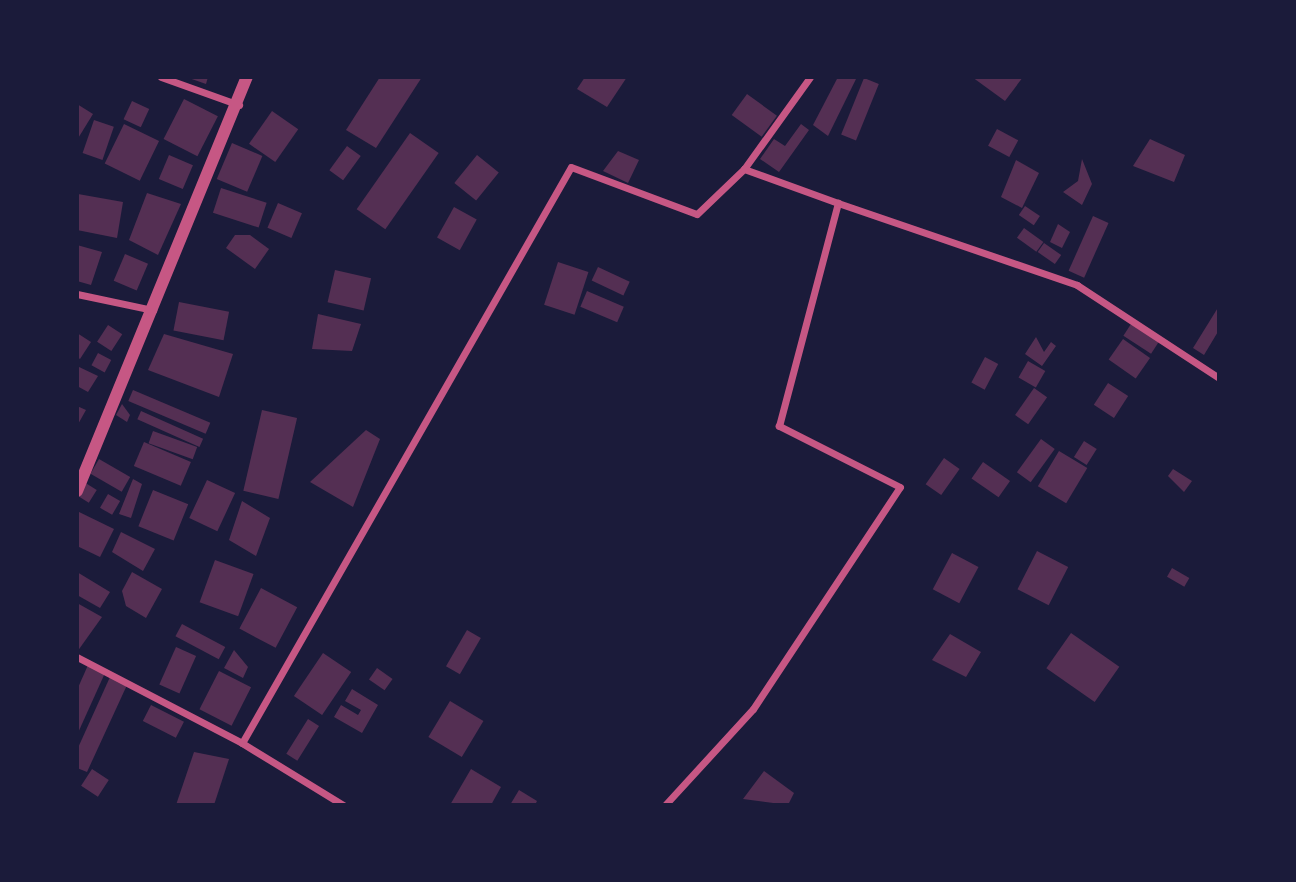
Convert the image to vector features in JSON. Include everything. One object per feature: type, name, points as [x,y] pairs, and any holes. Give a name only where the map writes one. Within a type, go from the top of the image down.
[{"type":"street","points":[[161,77],[239,105]]},
{"type":"street","points":[[77,491],[239,105],[247,77]]},
{"type":"street","points":[[242,743],[571,167],[697,214],[744,169],[810,77]]},
{"type":"street","points":[[744,169],[1077,285],[1219,378]]},
{"type":"street","points":[[665,805],[753,709],[900,487],[779,426],[838,203]]},
{"type":"street","points":[[77,294],[154,310]]},
{"type":"street","points":[[77,656],[242,743],[343,805]]},
{"type":"building","points":[[186,77],[208,77],[206,84]]},
{"type":"building","points":[[380,77],[422,77],[376,148],[346,130]]},
{"type":"building","points":[[585,77],[627,77],[607,107],[577,89]]},
{"type":"building","points":[[838,77],[857,77],[828,136],[813,125]]},
{"type":"building","points":[[972,77],[1023,77],[1005,101]]},
{"type":"building","points":[[864,78],[879,84],[856,141],[841,135]]},
{"type":"building","points":[[747,94],[777,116],[762,137],[732,115]]},
{"type":"building","points":[[184,99],[218,116],[197,156],[164,139]]},
{"type":"building","points":[[132,101],[149,109],[141,127],[124,119]]},
{"type":"building","points":[[77,104],[93,114],[77,140]]},
{"type":"building","points":[[272,111],[298,129],[275,162],[249,144]]},
{"type":"building","points":[[94,120],[114,127],[102,160],[83,153]]},
{"type":"building","points":[[124,124],[159,141],[140,181],[105,164]]},
{"type":"building","points":[[801,124],[809,130],[779,172],[760,159],[774,139],[785,146]]},
{"type":"building","points":[[997,129],[1018,140],[1009,157],[988,146]]},
{"type":"building","points":[[410,133],[439,153],[385,229],[357,209]]},
{"type":"building","points":[[1150,139],[1185,155],[1174,182],[1133,166]]},
{"type":"building","points":[[232,143],[262,156],[247,192],[217,179]]},
{"type":"building","points":[[347,146],[361,156],[343,180],[329,170]]},
{"type":"building","points":[[618,151],[639,160],[628,183],[603,171]]},
{"type":"building","points":[[169,155],[193,165],[183,189],[159,179]]},
{"type":"building","points":[[477,155],[499,173],[476,201],[454,183]]},
{"type":"building","points":[[1082,159],[1092,184],[1082,205],[1063,192],[1078,181]]},
{"type":"building","points":[[1016,160],[1039,173],[1022,208],[1001,197]]},
{"type":"building","points":[[221,188],[267,203],[259,228],[213,213]]},
{"type":"building","points":[[147,193],[181,204],[158,255],[129,240]]},
{"type":"building","points":[[78,194],[123,202],[117,238],[77,230]]},
{"type":"building","points":[[278,203],[302,213],[291,238],[267,228]]},
{"type":"building","points":[[1025,206],[1040,216],[1034,225],[1019,215]]},
{"type":"building","points":[[454,207],[477,220],[460,250],[437,238]]},
{"type":"building","points":[[1093,216],[1109,223],[1084,278],[1069,271]]},
{"type":"building","points":[[1058,224],[1070,232],[1062,248],[1050,242]]},
{"type":"building","points":[[1024,228],[1043,242],[1036,252],[1017,238]]},
{"type":"building","points":[[235,235],[250,235],[269,249],[255,269],[226,248]]},
{"type":"building","points":[[1044,243],[1061,255],[1055,264],[1038,252]]},
{"type":"building","points":[[77,245],[102,252],[91,285],[77,281]]},
{"type":"building","points":[[125,254],[148,264],[137,290],[114,281]]},
{"type":"building","points":[[558,262],[588,272],[575,315],[544,305]]},
{"type":"building","points":[[598,267],[630,282],[623,295],[592,281]]},
{"type":"building","points":[[335,270],[371,278],[364,310],[328,302]]},
{"type":"building","points":[[587,291],[624,307],[617,322],[580,307]]},
{"type":"building","points":[[179,302],[229,312],[224,340],[173,330]]},
{"type":"building","points":[[1219,306],[1219,330],[1204,355],[1193,348]]},
{"type":"building","points":[[318,314],[361,324],[352,351],[312,349]]},
{"type":"building","points":[[1131,324],[1159,342],[1151,354],[1123,336]]},
{"type":"building","points":[[108,325],[122,334],[111,351],[97,342]]},
{"type":"building","points":[[77,333],[91,342],[80,359],[77,357]]},
{"type":"building","points":[[164,334],[233,354],[219,397],[148,370]]},
{"type":"building","points":[[1036,337],[1044,352],[1051,342],[1056,346],[1042,366],[1025,354]]},
{"type":"building","points":[[1123,339],[1150,358],[1136,378],[1109,359]]},
{"type":"building","points":[[98,353],[111,360],[105,372],[91,365]]},
{"type":"building","points":[[985,357],[998,364],[985,390],[971,383]]},
{"type":"building","points":[[1028,361],[1045,371],[1036,387],[1018,377]]},
{"type":"building","points":[[77,366],[98,376],[88,392],[77,386]]},
{"type":"building","points":[[1108,383],[1128,396],[1114,418],[1094,405]]},
{"type":"building","points":[[1034,388],[1047,397],[1028,424],[1015,415]]},
{"type":"building","points":[[133,390],[210,423],[206,434],[128,401]]},
{"type":"building","points":[[122,404],[130,415],[127,422],[116,415]]},
{"type":"building","points":[[77,406],[86,410],[77,426]]},
{"type":"building","points":[[262,410],[297,418],[278,499],[243,491]]},
{"type":"building","points":[[141,411],[203,439],[199,447],[137,419]]},
{"type":"building","points":[[366,430],[380,439],[353,507],[310,482]]},
{"type":"building","points":[[153,431],[197,447],[193,459],[149,443]]},
{"type":"building","points":[[1041,439],[1055,449],[1031,482],[1017,472]]},
{"type":"building","points":[[1084,441],[1097,449],[1087,465],[1074,457]]},
{"type":"building","points":[[144,442],[191,462],[181,486],[134,466]]},
{"type":"building","points":[[1059,451],[1087,468],[1066,503],[1038,486]]},
{"type":"building","points":[[944,458],[960,469],[941,495],[926,484]]},
{"type":"building","points":[[99,459],[130,477],[122,492],[90,474]]},
{"type":"building","points":[[983,462],[1010,481],[999,497],[972,478]]},
{"type":"building","points":[[1173,469],[1192,481],[1184,492],[1168,476]]},
{"type":"building","points":[[133,479],[142,484],[131,518],[119,514]]},
{"type":"building","points":[[207,480],[235,493],[217,531],[189,518]]},
{"type":"building","points":[[84,482],[97,490],[89,503],[77,495]]},
{"type":"building","points":[[153,490],[188,504],[174,540],[138,526]]},
{"type":"building","points":[[108,494],[120,501],[112,515],[100,508]]},
{"type":"building","points":[[242,501],[270,518],[256,556],[229,540]]},
{"type":"building","points":[[77,511],[114,529],[100,557],[77,546]]},
{"type":"building","points":[[121,532],[155,549],[143,571],[112,552]]},
{"type":"building","points":[[1037,551],[1068,567],[1049,605],[1017,589]]},
{"type":"building","points":[[952,553],[978,567],[959,603],[933,589]]},
{"type":"building","points":[[215,560],[254,574],[238,616],[200,602]]},
{"type":"building","points":[[1172,568],[1189,578],[1184,587],[1167,577]]},
{"type":"building","points":[[77,572],[110,592],[100,608],[77,595]]},
{"type":"building","points":[[132,572],[162,589],[146,618],[126,606],[122,591]]},
{"type":"building","points":[[261,588],[297,607],[276,648],[239,629]]},
{"type":"building","points":[[77,603],[102,617],[77,652]]},
{"type":"building","points":[[182,624],[225,647],[219,659],[175,636]]},
{"type":"building","points":[[467,630],[481,638],[460,674],[446,666]]},
{"type":"building","points":[[1071,633],[1119,667],[1095,702],[1046,668]]},
{"type":"building","points":[[950,634],[981,652],[966,677],[932,660]]},
{"type":"building","points":[[176,647],[196,656],[179,693],[159,684]]},
{"type":"building","points":[[234,650],[248,667],[243,678],[224,668]]},
{"type":"building","points":[[323,653],[351,672],[322,715],[294,696]]},
{"type":"building","points":[[88,665],[105,673],[77,735],[77,690]]},
{"type":"building","points":[[377,668],[393,679],[385,690],[369,679]]},
{"type":"building","points":[[219,671],[251,687],[232,726],[199,709]]},
{"type":"building","points":[[110,677],[127,685],[87,772],[77,768],[77,750]]},
{"type":"building","points":[[352,689],[378,705],[362,733],[334,717],[341,705],[358,715],[361,710],[345,701]]},
{"type":"building","points":[[450,701],[483,721],[462,757],[428,737]]},
{"type":"building","points":[[151,705],[184,722],[176,738],[143,721]]},
{"type":"building","points":[[308,719],[319,726],[297,761],[286,754]]},
{"type":"building","points":[[194,752],[229,759],[214,805],[176,805]]},
{"type":"building","points":[[92,769],[109,780],[98,797],[81,786]]},
{"type":"building","points":[[471,769],[501,787],[491,805],[450,805]]},
{"type":"building","points":[[764,771],[794,793],[788,805],[743,799]]},
{"type":"building","points":[[519,790],[537,801],[535,805],[510,805]]}]
